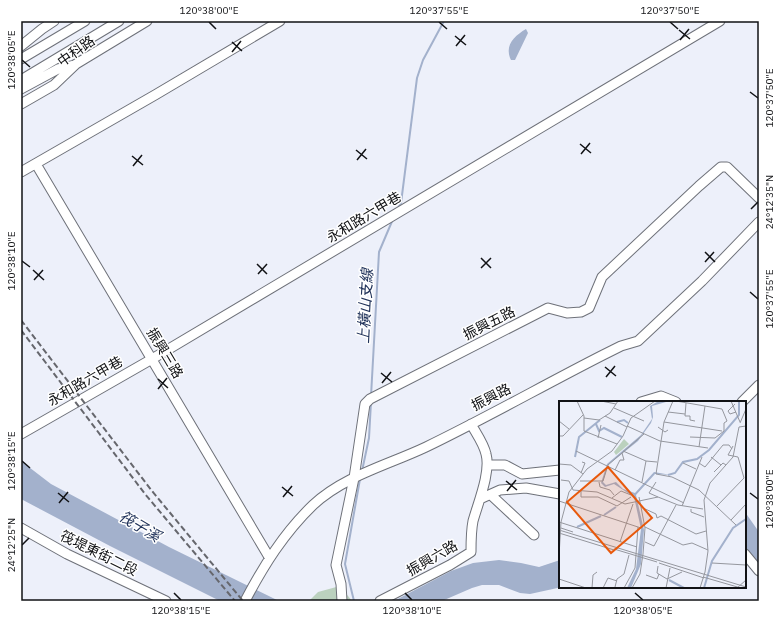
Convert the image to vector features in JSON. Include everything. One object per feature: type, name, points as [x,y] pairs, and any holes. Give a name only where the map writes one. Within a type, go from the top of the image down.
[{"type":"street","points":[[21,41],[54,21]]},
{"type":"street","name":"中科路","points":[[21,59],[85,21]]},
{"type":"street","name":"中科路","points":[[21,80],[119,21]]},
{"type":"street","name":"中科路","points":[[21,104],[54,85],[76,64],[147,21]]},
{"type":"street","points":[[21,172],[280,21]]},
{"type":"street","name":"永和路六甲巷","points":[[25,432],[152,359],[720,21]]},
{"type":"street","points":[[21,46],[42,28]]},
{"type":"street","points":[[21,89],[58,69],[76,64]]},
{"type":"street","points":[[21,98],[76,64]]},
{"type":"street","name":"振興三路","points":[[36,164],[270,557]]},
{"type":"street","name":"振興五路","points":[[342,601],[341,584],[336,565],[354,478],[365,404],[370,399],[548,308],[567,313],[582,312],[589,308],[602,277],[721,167],[727,167],[759,198]]},
{"type":"street","name":"振興路","points":[[245,601],[270,557],[284,537],[314,505],[329,493],[354,478],[425,447],[471,424],[603,355],[638,341],[702,281],[759,222]]},
{"type":"street","points":[[743,401],[759,386]]},
{"type":"street","points":[[644,401],[661,396],[674,401]]},
{"type":"street","points":[[21,423],[25,432]]},
{"type":"street","name":"振興六路","points":[[380,601],[450,565],[470,552],[470,537],[487,465],[486,454],[471,424]]},
{"type":"street","points":[[487,465],[505,465],[522,474],[559,470]]},
{"type":"street","points":[[480,499],[500,490],[526,488],[559,494]]},
{"type":"street","points":[[491,495],[534,535]]},
{"type":"street","name":"筏堤東街二段","points":[[21,528],[67,554],[166,601]]},
{"type":"street","points":[[746,555],[759,571]]},
{"type":"green space","points":[[340,586],[352,601],[309,601],[318,592]]},
{"type":"water","points":[[526,29],[528,33],[515,60],[511,60],[509,50],[511,42]]},
{"type":"water","points":[[21,461],[51,484],[169,547],[279,601],[220,601],[110,546],[21,499]]},
{"type":"water","points":[[746,513],[759,532],[759,567],[746,551]]},
{"type":"water","points":[[499,560],[539,567],[559,560],[559,588],[530,594],[520,593],[499,585],[482,585],[442,601],[394,601],[451,571],[473,563]]},
{"type":"waterway","name":"上橫山支線","points":[[398,208],[401,203],[417,78],[423,60],[444,21]]},
{"type":"waterway","name":"上橫山支線","points":[[371,396],[379,252],[393,219]]},
{"type":"waterway","name":"上橫山支線","points":[[362,471],[369,438],[371,402]]},
{"type":"waterway","name":"上橫山支線","points":[[354,601],[345,564],[360,479]]},
{"type":"railway","points":[[21,320],[152,491],[243,601]]},
{"type":"railway","points":[[21,330],[145,494],[235,601]]},
{"type":"water label","name":"筏子溪","points":[[140,526]]}]
